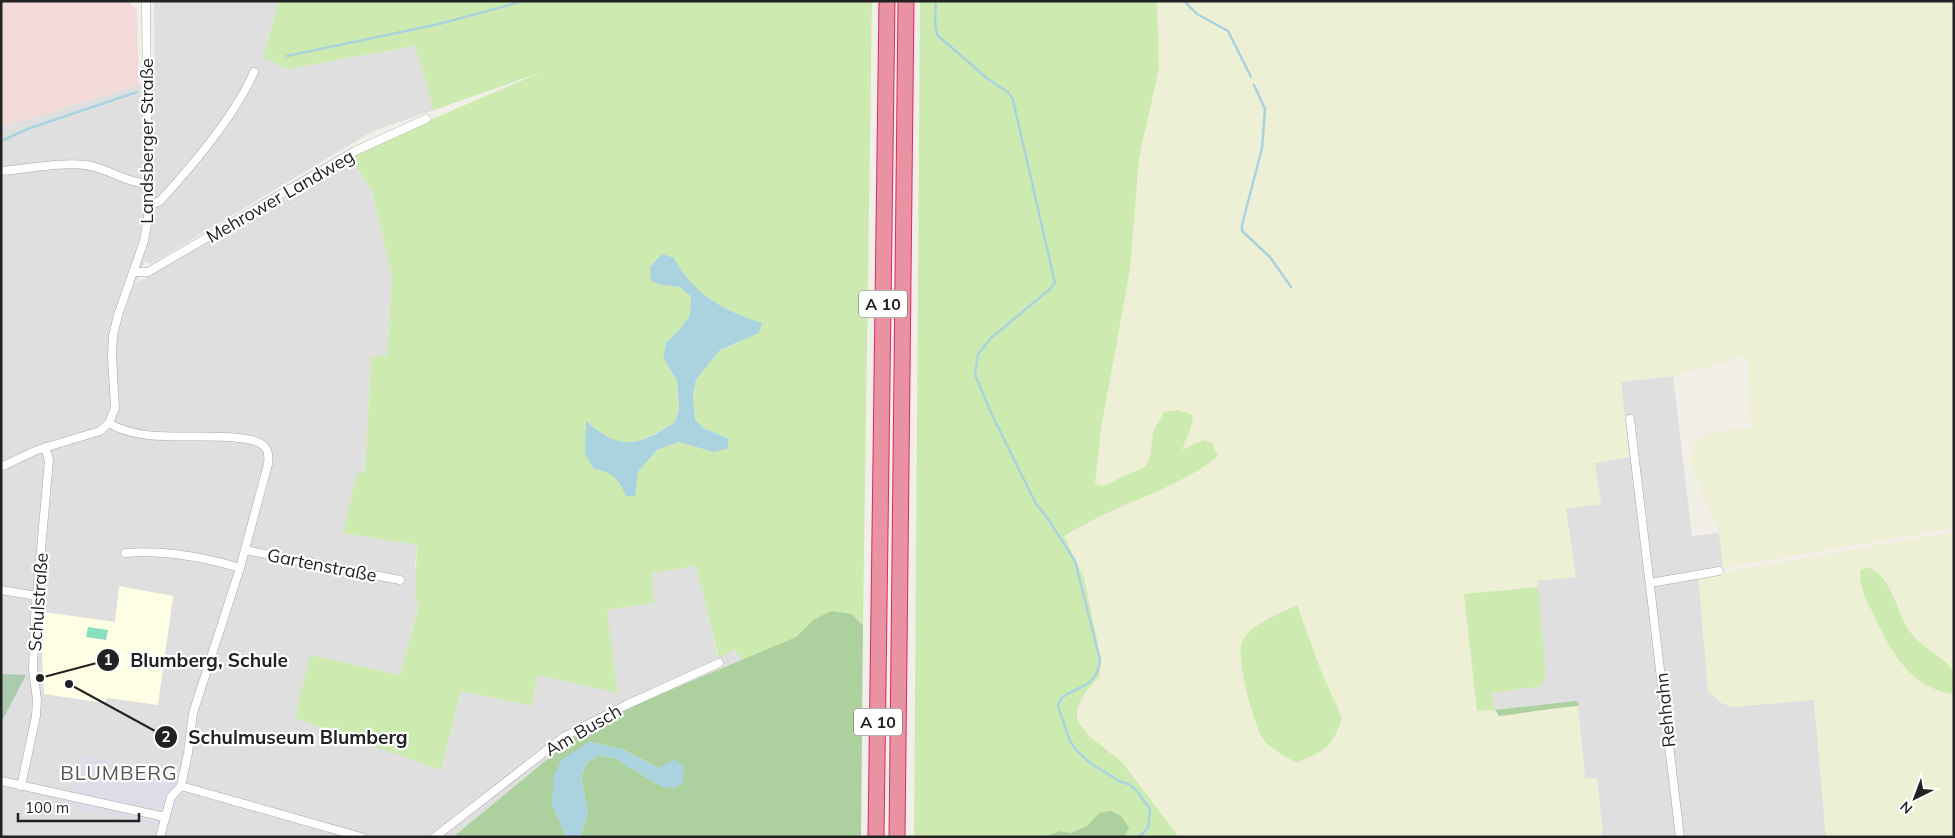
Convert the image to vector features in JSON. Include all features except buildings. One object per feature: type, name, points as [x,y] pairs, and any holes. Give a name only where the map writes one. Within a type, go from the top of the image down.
[{"type":"highway","name":"A 10","points":[[876,837],[887,1]]},
{"type":"highway","name":"A 10","points":[[897,837],[906,1]]},
{"type":"street","name":"Landsberger Straße","points":[[110,423],[115,408],[112,356],[113,336],[118,315],[135,272],[144,241],[148,206],[146,1]]},
{"type":"street","points":[[148,206],[160,201],[212,138],[242,97],[254,72]]},
{"type":"street","name":"Mehrower Landweg","points":[[135,272],[148,272],[355,151],[426,119]]},
{"type":"street","points":[[1,172],[66,165],[85,165],[100,168],[137,183],[148,184]]},
{"type":"street","name":"Rehhahn","points":[[1630,420],[1680,837]]},
{"type":"street","points":[[1,467],[45,447],[94,434],[110,423]]},
{"type":"street","name":"Gartenstraße","points":[[110,423],[124,431],[137,434],[223,436],[250,440],[265,447],[269,454],[240,568],[193,713],[188,753],[181,786],[171,797],[160,837]]},
{"type":"street","name":"Schulstraße","points":[[21,786],[36,716],[37,700],[33,669],[37,596],[49,460],[45,447]]},
{"type":"street","name":"Gartenstraße","points":[[245,550],[400,580]]},
{"type":"street","name":"Gartenstraße","points":[[125,553],[140,552],[177,555],[240,568]]},
{"type":"street","points":[[1650,583],[1719,570]]},
{"type":"street","points":[[1,590],[37,596]]},
{"type":"street","name":"Am Busch","points":[[436,837],[565,736],[632,702],[719,663]]},
{"type":"street","points":[[1,791],[2,781],[165,817]]},
{"type":"street","points":[[181,786],[361,837]]},
{"type":"shaded area","points":[[1,1],[128,1],[137,11],[139,85],[1,127]]},
{"type":"shaded area","points":[[154,1],[279,1],[263,57],[287,69],[416,46],[434,110],[373,131],[151,264],[145,261],[136,283],[352,159],[372,192],[392,276],[387,355],[371,358],[365,472],[344,533],[417,545],[415,565],[419,605],[400,675],[311,655],[395,753],[441,770],[461,691],[531,706],[538,675],[607,610],[654,603],[652,573],[697,566],[718,658],[735,649],[742,661],[590,724],[453,837],[1,837],[1,127],[139,85],[155,83]]},
{"type":"shaded area","points":[[1157,1],[1954,1],[1954,528],[1723,568],[1719,533],[1689,461],[1692,447],[1706,433],[1751,427],[1747,356],[1673,376],[1621,382],[1629,457],[1595,463],[1601,504],[1566,509],[1576,577],[1537,581],[1538,587],[1464,594],[1477,711],[1495,710],[1496,713],[1519,714],[1544,709],[1578,706],[1585,779],[1597,778],[1603,837],[1179,837],[1122,762],[1089,736],[1077,720],[1077,709],[1086,691],[1099,677],[1084,578],[1064,536],[1111,511],[1182,450],[1192,424],[1153,432],[1150,457],[1146,466],[1103,486],[1095,484],[1101,429],[1130,270],[1139,158],[1159,69]],"holes":[[[1297,605],[1323,676],[1342,717],[1254,714],[1239,660]]]},
{"type":"shaded area","points":[[1673,376],[1692,536],[1719,533],[1724,572],[1698,575],[1732,707],[1814,699],[1826,837],[1603,837],[1597,779],[1585,779],[1579,703],[1495,710],[1491,693],[1542,686],[1537,581],[1566,508],[1595,463],[1629,457],[1621,382]]},
{"type":"shaded area","points":[[1954,532],[1954,837],[1826,837],[1814,700],[1732,707],[1721,703],[1708,691],[1698,575]]},
{"type":"shaded area","points":[[119,586],[173,596],[158,705],[107,698],[105,703],[44,694],[42,656],[44,612],[115,622]]},
{"type":"shaded area","points":[[1,674],[26,675],[1,723]]},
{"type":"shaded area","points":[[78,752],[185,782],[168,828],[67,806]]},
{"type":"green space","points":[[279,1],[872,1],[863,625],[852,614],[813,620],[796,637],[742,661],[735,649],[719,659],[696,566],[652,573],[654,603],[607,610],[618,693],[538,675],[531,706],[461,691],[441,770],[295,718],[310,655],[400,675],[419,605],[415,597],[417,545],[343,533],[357,473],[365,472],[371,357],[387,355],[392,276],[372,192],[351,157],[384,140],[539,73],[434,110],[415,46],[287,69],[263,57]],"holes":[[[674,258],[690,282],[711,300],[734,313],[761,323],[740,342],[720,350],[696,380],[693,395],[695,419],[703,428],[729,439],[713,452],[679,442],[657,450],[638,472],[635,495],[626,496],[619,479],[606,472],[587,422],[599,432],[620,442],[640,440],[675,422],[679,409],[677,381],[663,357],[666,343],[690,315],[691,297],[680,287],[662,285]]]},
{"type":"green space","points":[[920,1],[1157,1],[1159,69],[1139,158],[1130,270],[1101,429],[1095,484],[1103,486],[1146,466],[1150,457],[1153,432],[1164,412],[1178,410],[1193,415],[1192,424],[1182,450],[1203,440],[1212,443],[1218,456],[1180,480],[1106,514],[1064,536],[1084,578],[1101,659],[1099,677],[1086,691],[1077,709],[1077,720],[1089,736],[1122,762],[1179,837],[1124,837],[1128,827],[1099,813],[1087,826],[1071,833],[1059,831],[1045,837],[914,837]]},
{"type":"green space","points":[[1866,567],[1881,576],[1887,583],[1902,618],[1911,633],[1954,671],[1954,692],[1951,694],[1936,690],[1924,683],[1912,675],[1894,653],[1862,589],[1860,571]]},
{"type":"green space","points":[[1538,587],[1546,673],[1542,686],[1491,693],[1495,710],[1477,711],[1464,594]]},
{"type":"green space","points":[[1297,605],[1323,676],[1342,717],[1335,735],[1327,747],[1297,763],[1272,748],[1261,736],[1246,687],[1241,648],[1243,640],[1253,628]]},
{"type":"green space","points":[[831,611],[852,614],[863,625],[861,837],[583,837],[581,834],[588,814],[581,776],[587,763],[598,755],[614,758],[663,787],[675,760],[659,768],[622,749],[589,742],[552,804],[566,837],[453,837],[590,724],[796,637],[813,620]]},
{"type":"green space","points":[[88,627],[108,630],[106,640],[86,637]]},
{"type":"green space","points":[[1576,701],[1579,704],[1578,706],[1499,716],[1495,710]]},
{"type":"green space","points":[[1111,811],[1121,816],[1129,828],[1124,837],[1045,837],[1059,831],[1071,833],[1087,826],[1099,813]]},
{"type":"water","points":[[662,254],[674,258],[690,282],[711,300],[735,313],[762,323],[759,333],[720,350],[696,380],[693,395],[695,419],[703,428],[729,439],[727,449],[713,452],[679,442],[657,450],[638,472],[635,496],[626,496],[618,481],[606,472],[594,469],[585,454],[586,421],[610,438],[630,442],[651,436],[675,422],[679,409],[677,381],[663,357],[666,343],[690,315],[691,297],[680,287],[662,285],[651,281],[650,267]]},
{"type":"water","points":[[589,742],[622,749],[659,768],[675,759],[684,767],[683,783],[674,788],[663,787],[614,758],[598,755],[587,763],[581,776],[588,814],[581,834],[583,837],[566,837],[552,804],[554,775],[562,759]]},
{"type":"waterway","points":[[287,56],[439,24],[524,1]]},
{"type":"waterway","points":[[936,1],[935,23],[937,35],[988,79],[1009,93],[1013,100],[1055,283],[991,338],[978,354],[975,375],[993,417],[1035,502],[1075,561],[1100,660],[1093,679],[1066,695],[1061,699],[1058,706],[1070,741],[1077,751],[1090,763],[1121,782],[1129,784],[1136,790],[1150,809],[1148,828],[1139,837]]},
{"type":"waterway","points":[[1184,1],[1197,14],[1228,31],[1251,77]]},
{"type":"waterway","points":[[1254,85],[1265,109],[1262,148],[1242,231],[1270,257],[1291,287]]},
{"type":"waterway","points":[[1,141],[30,128],[137,92]]},
{"type":"place","name":"Blumberg, Schule","points":[[40,678]]},
{"type":"place","name":"Schulmuseum Blumberg","points":[[69,684]]},
{"type":"district","name":"BLUMBERG","points":[[119,772]]}]
